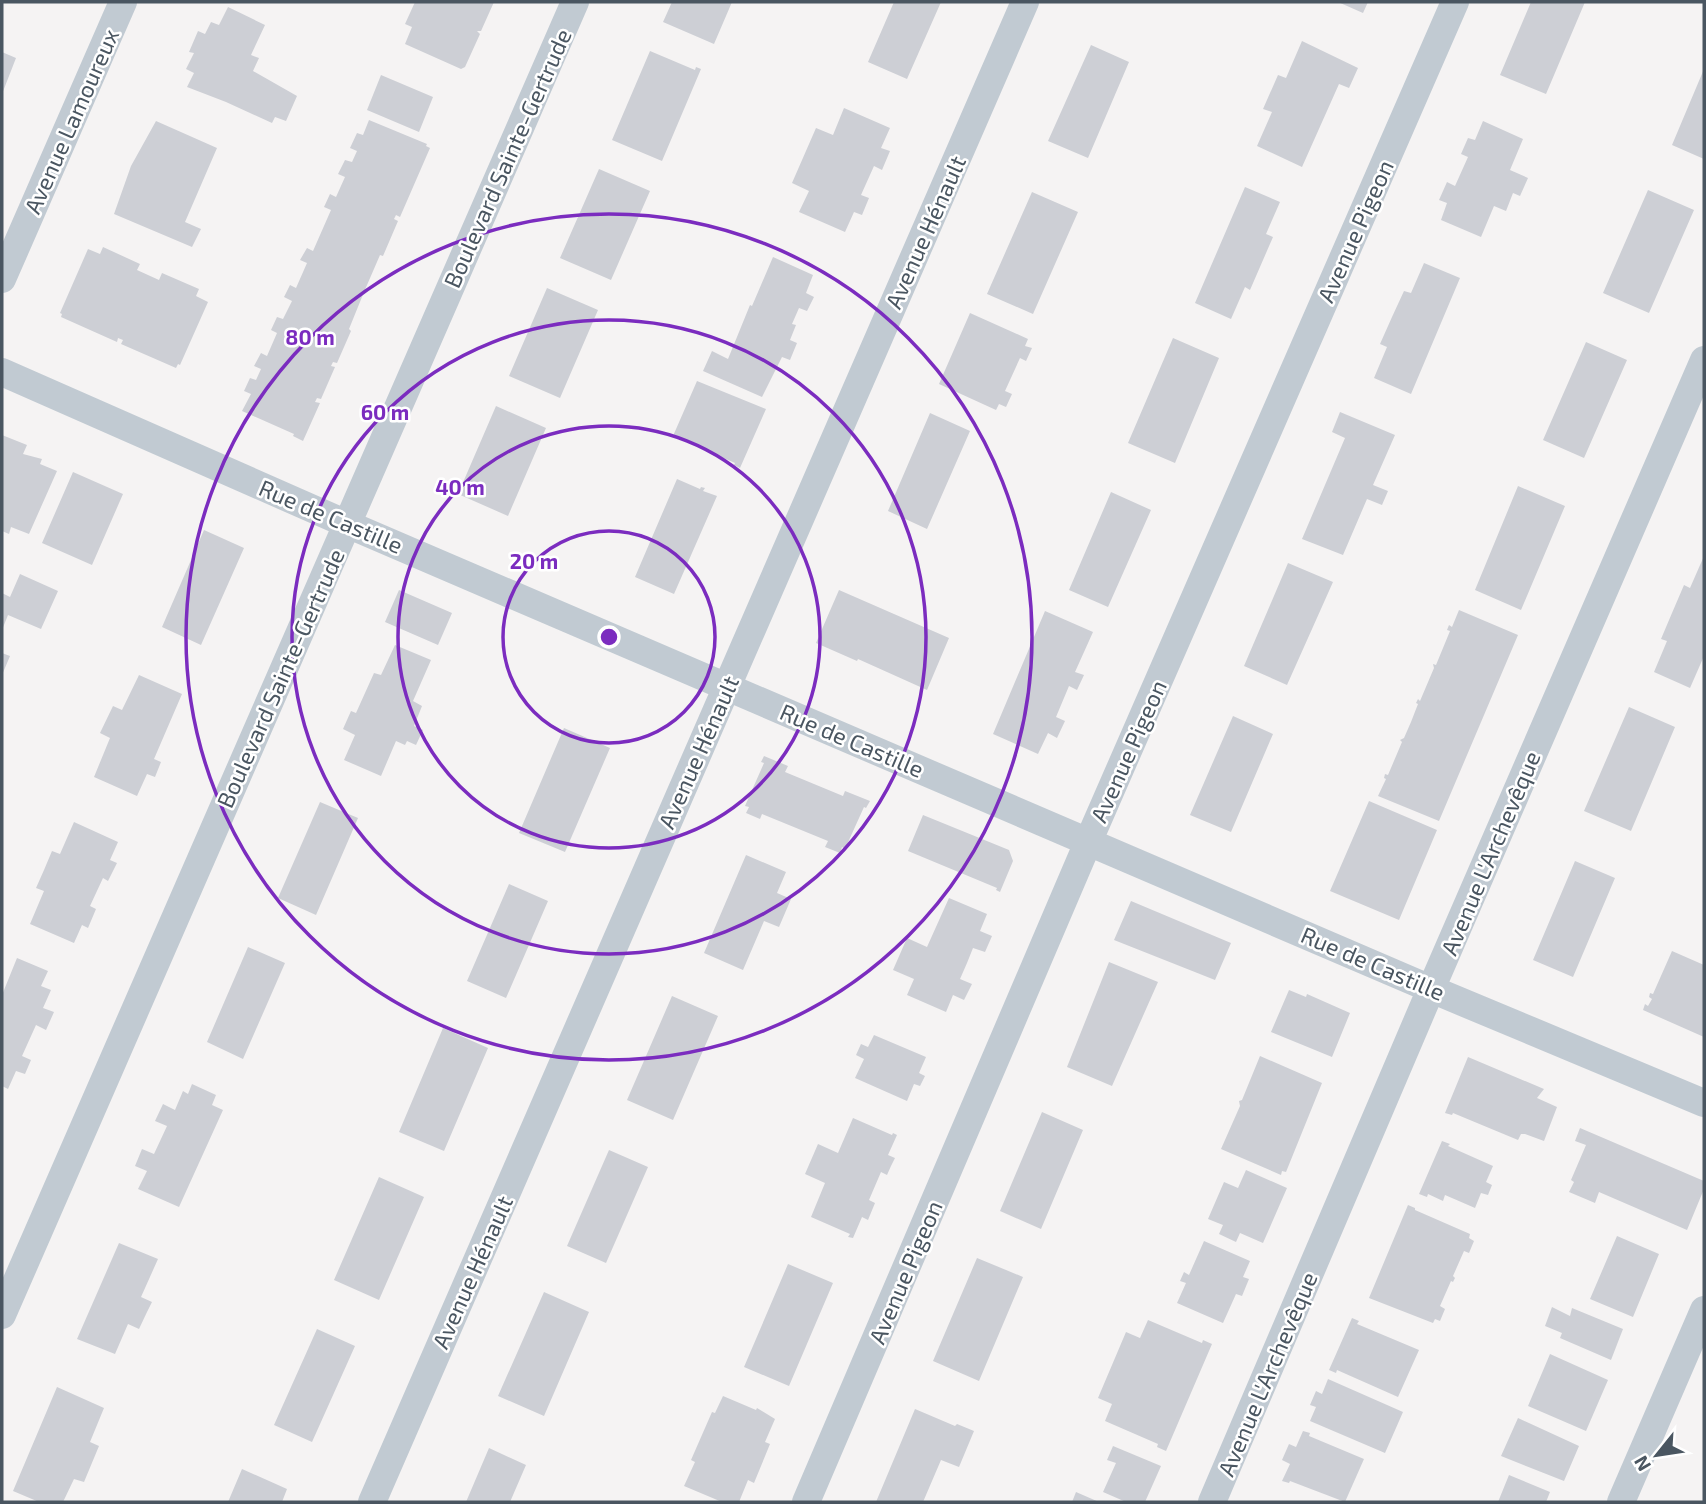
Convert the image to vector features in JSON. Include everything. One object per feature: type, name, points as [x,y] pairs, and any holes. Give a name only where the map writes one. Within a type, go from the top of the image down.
[{"type":"street","name":"Avenue Lamoureux","points":[[2,279],[123,2]]},
{"type":"street","name":"Boulevard Sainte-Gertrude","points":[[2,1315],[575,2]]},
{"type":"street","name":"Avenue Hénault","points":[[372,1502],[1025,2]]},
{"type":"street","name":"Avenue Pigeon","points":[[806,1502],[1089,840],[1455,2]]},
{"type":"street","name":"Avenue L'Archevêque","points":[[1212,1502],[1704,360]]},
{"type":"street","name":"Rue de Castille","points":[[2,372],[347,524],[1089,840],[1431,989],[1704,1102]]},
{"type":"street","points":[[1621,1502],[1704,1310]]},
{"type":"building","points":[[415,2],[494,2],[481,31],[477,31],[480,34],[465,67],[461,69],[405,44],[412,27],[405,24]]},
{"type":"building","points":[[672,2],[732,2],[714,44],[663,22]]},
{"type":"building","points":[[894,2],[941,2],[907,79],[868,62]]},
{"type":"building","points":[[1338,2],[1368,2],[1363,13]]},
{"type":"building","points":[[1531,2],[1585,2],[1546,94],[1500,75]]},
{"type":"building","points":[[228,7],[265,25],[251,55],[259,58],[253,71],[297,96],[286,121],[275,117],[272,123],[187,87],[194,73],[186,69],[194,53],[189,52],[198,31],[205,34],[211,22],[219,25]]},
{"type":"building","points":[[1302,41],[1358,68],[1349,88],[1339,84],[1302,167],[1257,146],[1272,112],[1263,109],[1278,75],[1286,78]]},
{"type":"building","points":[[1091,45],[1129,62],[1088,158],[1048,141]]},
{"type":"building","points":[[650,51],[695,70],[696,67],[701,69],[662,161],[612,140]]},
{"type":"building","points":[[2,52],[16,58],[2,94]]},
{"type":"building","points":[[1704,69],[1704,159],[1672,145]]},
{"type":"building","points":[[381,75],[433,97],[419,132],[367,110]]},
{"type":"building","points":[[844,108],[890,128],[881,148],[890,151],[882,170],[874,166],[861,195],[869,198],[862,215],[854,212],[845,232],[799,212],[809,191],[792,183],[816,128],[833,135]]},
{"type":"building","points":[[369,120],[427,144],[430,148],[400,217],[396,215],[394,219],[398,221],[364,292],[337,363],[333,362],[331,366],[335,367],[321,399],[317,398],[315,402],[320,403],[303,441],[293,436],[294,434],[242,411],[251,394],[244,391],[250,378],[256,380],[261,369],[254,366],[261,353],[267,356],[277,333],[271,330],[277,317],[283,319],[292,301],[284,297],[290,285],[296,288],[307,263],[300,260],[307,248],[313,251],[331,210],[324,207],[330,194],[336,197],[345,177],[338,174],[345,160],[352,162],[357,151],[350,148],[357,133],[363,135]]},
{"type":"building","points":[[156,121],[217,148],[185,222],[201,229],[192,247],[114,214],[131,166]]},
{"type":"building","points":[[1483,121],[1523,139],[1510,170],[1528,178],[1520,196],[1513,193],[1506,211],[1494,206],[1481,237],[1441,220],[1447,203],[1439,200],[1447,182],[1455,186],[1468,157],[1461,154],[1468,138],[1475,140]]},
{"type":"building","points":[[599,169],[650,191],[611,280],[560,258]]},
{"type":"building","points":[[1245,187],[1280,202],[1266,234],[1273,237],[1250,290],[1245,287],[1231,319],[1195,303]]},
{"type":"building","points":[[1648,190],[1694,210],[1649,313],[1603,293]]},
{"type":"building","points":[[1032,192],[1078,212],[1033,314],[987,294]]},
{"type":"building","points":[[103,247],[140,264],[137,270],[159,280],[162,273],[199,289],[196,296],[208,302],[180,365],[176,368],[121,344],[123,340],[118,338],[117,342],[61,317],[60,313],[88,249],[100,254]]},
{"type":"building","points":[[773,257],[813,275],[806,293],[814,297],[807,311],[799,308],[792,324],[796,325],[790,340],[797,343],[790,360],[782,357],[762,397],[703,371],[712,351],[728,359]]},
{"type":"building","points":[[1424,263],[1460,278],[1411,394],[1374,378],[1387,347],[1380,344],[1404,291],[1411,293]]},
{"type":"building","points":[[547,288],[598,310],[560,398],[509,376]]},
{"type":"building","points":[[970,313],[1028,339],[1025,346],[1032,348],[1026,361],[1020,358],[1005,391],[1012,394],[1006,407],[999,404],[996,410],[939,384]]},
{"type":"building","points":[[1173,338],[1219,358],[1175,463],[1128,443]]},
{"type":"building","points":[[1586,342],[1627,360],[1584,458],[1543,440]]},
{"type":"building","points":[[697,381],[766,409],[740,468],[734,465],[735,463],[673,436]]},
{"type":"building","points":[[496,406],[546,428],[508,516],[458,494]]},
{"type":"building","points":[[1340,412],[1395,435],[1373,485],[1388,491],[1382,505],[1367,499],[1343,555],[1302,539],[1345,438],[1332,432]]},
{"type":"building","points":[[930,413],[970,431],[927,529],[888,511]]},
{"type":"building","points":[[2,435],[27,445],[23,454],[42,459],[40,464],[57,471],[29,534],[11,527],[9,534],[2,531]]},
{"type":"building","points":[[73,472],[123,494],[92,565],[42,543]]},
{"type":"building","points":[[677,479],[700,489],[705,488],[703,491],[717,496],[674,594],[635,577]]},
{"type":"building","points":[[1518,486],[1565,506],[1521,610],[1475,590]]},
{"type":"building","points":[[1111,492],[1151,510],[1108,607],[1069,590]]},
{"type":"building","points":[[204,530],[244,548],[201,645],[162,627]]},
{"type":"building","points":[[1704,556],[1704,656],[1690,688],[1654,672],[1667,641],[1661,639],[1684,585],[1690,588]]},
{"type":"building","points":[[1288,563],[1333,582],[1287,685],[1244,666]]},
{"type":"building","points":[[20,574],[58,591],[41,629],[8,615],[2,630],[2,593],[10,597]]},
{"type":"building","points":[[399,590],[452,613],[438,645],[385,622]]},
{"type":"building","points":[[839,590],[949,638],[927,690],[816,643]]},
{"type":"building","points":[[1459,610],[1518,635],[1439,821],[1378,796],[1386,779],[1385,774],[1388,775],[1402,742],[1400,740],[1404,738],[1411,722],[1418,704],[1416,703],[1418,699],[1420,701],[1434,668],[1433,664],[1436,665],[1450,631],[1447,630],[1449,625],[1452,627]]},
{"type":"building","points":[[1045,611],[1093,632],[1075,672],[1084,675],[1077,690],[1069,686],[1056,717],[1065,721],[1057,738],[1048,733],[1038,754],[993,734]]},
{"type":"building","points":[[395,645],[431,660],[413,701],[422,706],[414,726],[423,730],[416,745],[407,741],[405,745],[396,741],[381,776],[344,760],[355,735],[343,729],[351,711],[356,713],[374,673],[381,675]]},
{"type":"building","points":[[2,653],[10,656],[2,675]]},
{"type":"building","points":[[139,675],[182,694],[154,759],[161,762],[155,777],[147,774],[137,796],[94,777],[110,738],[100,733],[113,706],[122,710]]},
{"type":"building","points":[[1629,707],[1675,727],[1631,831],[1584,811]]},
{"type":"building","points":[[1233,716],[1273,734],[1231,832],[1190,815]]},
{"type":"building","points":[[564,728],[610,748],[565,852],[519,833]]},
{"type":"building","points":[[764,756],[788,766],[785,772],[843,796],[845,791],[870,801],[866,808],[864,807],[845,849],[842,847],[840,853],[825,847],[828,841],[762,814],[760,819],[746,813],[749,807],[745,806],[764,763],[761,762]]},
{"type":"building","points":[[1369,801],[1437,830],[1399,920],[1330,891]]},
{"type":"building","points":[[320,802],[358,818],[316,915],[278,898]]},
{"type":"building","points":[[923,815],[1009,850],[1013,861],[1000,892],[997,888],[908,851]]},
{"type":"building","points":[[74,822],[118,842],[110,860],[117,863],[108,881],[103,878],[90,906],[96,909],[88,928],[82,925],[74,943],[30,924],[44,891],[36,888],[52,851],[60,854]]},
{"type":"building","points":[[746,855],[786,872],[777,893],[791,899],[779,927],[764,921],[743,970],[704,953]]},
{"type":"building","points":[[1575,861],[1615,878],[1573,977],[1533,960]]},
{"type":"building","points":[[509,884],[548,901],[506,998],[467,981]]},
{"type":"building","points":[[949,898],[987,914],[980,931],[992,936],[985,952],[973,948],[960,979],[972,984],[964,1000],[953,995],[946,1012],[907,995],[914,979],[893,970],[907,938],[927,947]]},
{"type":"building","points":[[1131,901],[1231,943],[1215,980],[1114,940]]},
{"type":"building","points":[[248,947],[285,963],[243,1059],[207,1042]]},
{"type":"building","points":[[1672,951],[1704,965],[1704,1037],[1643,1010],[1645,1004],[1648,1006],[1652,999],[1649,997],[1650,993],[1653,994]]},
{"type":"building","points":[[17,958],[48,971],[41,986],[51,990],[43,1008],[54,1012],[46,1030],[36,1025],[22,1056],[31,1060],[25,1074],[16,1071],[8,1089],[2,1086],[2,995]]},
{"type":"building","points":[[1109,962],[1158,982],[1112,1086],[1067,1067]]},
{"type":"building","points":[[1289,990],[1306,997],[1307,994],[1350,1013],[1332,1057],[1271,1032]]},
{"type":"building","points":[[672,996],[718,1016],[673,1120],[627,1100]]},
{"type":"building","points":[[443,1028],[488,1048],[444,1151],[399,1132]]},
{"type":"building","points":[[874,1035],[926,1057],[919,1073],[925,1076],[920,1086],[914,1084],[907,1101],[855,1078],[864,1059],[856,1055],[861,1044],[868,1047]]},
{"type":"building","points":[[1260,1056],[1322,1083],[1286,1172],[1282,1171],[1281,1175],[1221,1149]]},
{"type":"building","points":[[1468,1057],[1544,1089],[1537,1098],[1557,1107],[1544,1141],[1525,1134],[1521,1134],[1518,1140],[1453,1113],[1445,1113]]},
{"type":"building","points":[[192,1084],[216,1095],[212,1105],[223,1110],[179,1207],[138,1189],[147,1171],[135,1166],[142,1149],[154,1154],[167,1126],[155,1121],[163,1104],[175,1110],[183,1091],[188,1094]]},
{"type":"building","points":[[1042,1112],[1083,1130],[1041,1229],[1000,1211]]},
{"type":"building","points":[[853,1118],[897,1135],[888,1155],[895,1158],[887,1175],[881,1172],[869,1200],[875,1203],[868,1220],[862,1217],[853,1238],[848,1237],[850,1234],[811,1217],[825,1183],[805,1174],[818,1144],[838,1153]]},
{"type":"building","points":[[1580,1128],[1704,1181],[1704,1189],[1687,1230],[1599,1192],[1595,1203],[1569,1192],[1574,1182],[1571,1180],[1586,1145],[1575,1141]]},
{"type":"building","points":[[1442,1141],[1493,1166],[1486,1182],[1492,1185],[1488,1195],[1481,1193],[1475,1208],[1445,1195],[1443,1201],[1428,1194],[1427,1197],[1419,1194]]},
{"type":"building","points":[[609,1150],[648,1167],[606,1263],[567,1246]]},
{"type":"building","points":[[1246,1170],[1287,1188],[1263,1243],[1240,1233],[1236,1242],[1219,1234],[1223,1225],[1208,1219],[1224,1182],[1238,1188]]},
{"type":"building","points":[[379,1177],[424,1197],[379,1300],[334,1280]]},
{"type":"building","points":[[1408,1205],[1470,1234],[1469,1238],[1474,1241],[1469,1253],[1464,1251],[1453,1276],[1455,1278],[1451,1281],[1440,1306],[1445,1309],[1440,1321],[1435,1319],[1433,1323],[1369,1298]]},
{"type":"building","points":[[1617,1236],[1659,1254],[1633,1317],[1590,1299]]},
{"type":"building","points":[[1204,1241],[1250,1261],[1243,1277],[1249,1279],[1242,1296],[1236,1294],[1223,1323],[1177,1303],[1186,1283],[1180,1281],[1184,1272],[1189,1275]]},
{"type":"building","points":[[119,1243],[158,1259],[141,1297],[152,1302],[139,1329],[128,1324],[115,1354],[77,1339]]},
{"type":"building","points":[[977,1258],[1023,1277],[979,1381],[933,1361]]},
{"type":"building","points":[[788,1264],[833,1283],[789,1386],[744,1367]]},
{"type":"building","points":[[544,1292],[589,1312],[544,1416],[498,1396]]},
{"type":"building","points":[[1552,1307],[1570,1316],[1572,1308],[1623,1329],[1611,1360],[1560,1338],[1562,1333],[1545,1326]]},
{"type":"building","points":[[1352,1318],[1359,1321],[1357,1324],[1419,1350],[1398,1397],[1337,1370],[1336,1373],[1329,1370]]},
{"type":"building","points":[[1148,1320],[1202,1343],[1203,1340],[1212,1344],[1166,1451],[1157,1447],[1158,1444],[1105,1421],[1112,1404],[1098,1398],[1126,1332],[1140,1338]]},
{"type":"building","points":[[317,1329],[355,1346],[312,1442],[274,1425]]},
{"type":"building","points":[[1550,1354],[1608,1380],[1586,1431],[1528,1406]]},
{"type":"building","points":[[1328,1379],[1403,1412],[1385,1453],[1310,1421],[1316,1407],[1310,1405],[1316,1391],[1322,1394]]},
{"type":"building","points":[[57,1387],[104,1408],[90,1442],[99,1446],[84,1482],[74,1479],[63,1502],[39,1502],[13,1491]]},
{"type":"building","points":[[723,1396],[756,1410],[757,1408],[775,1419],[765,1442],[770,1444],[754,1483],[748,1480],[739,1502],[722,1502],[684,1486],[695,1462],[691,1460],[712,1412],[715,1413]]},
{"type":"building","points":[[915,1409],[974,1431],[959,1467],[941,1460],[923,1502],[876,1502]]},
{"type":"building","points":[[1518,1418],[1579,1446],[1564,1481],[1501,1456]]},
{"type":"building","points":[[1303,1431],[1364,1459],[1345,1502],[1290,1481],[1282,1481],[1290,1464],[1282,1460],[1289,1444],[1296,1447]]},
{"type":"building","points":[[1113,1446],[1161,1466],[1145,1502],[1126,1502],[1103,1492],[1116,1463],[1107,1460]]},
{"type":"building","points":[[489,1448],[526,1465],[510,1502],[466,1502]]},
{"type":"building","points":[[242,1469],[287,1489],[282,1502],[228,1502]]},
{"type":"building","points":[[1509,1475],[1550,1492],[1546,1502],[1498,1502]]},
{"type":"building","points":[[1076,1492],[1099,1502],[1072,1502]]}]
